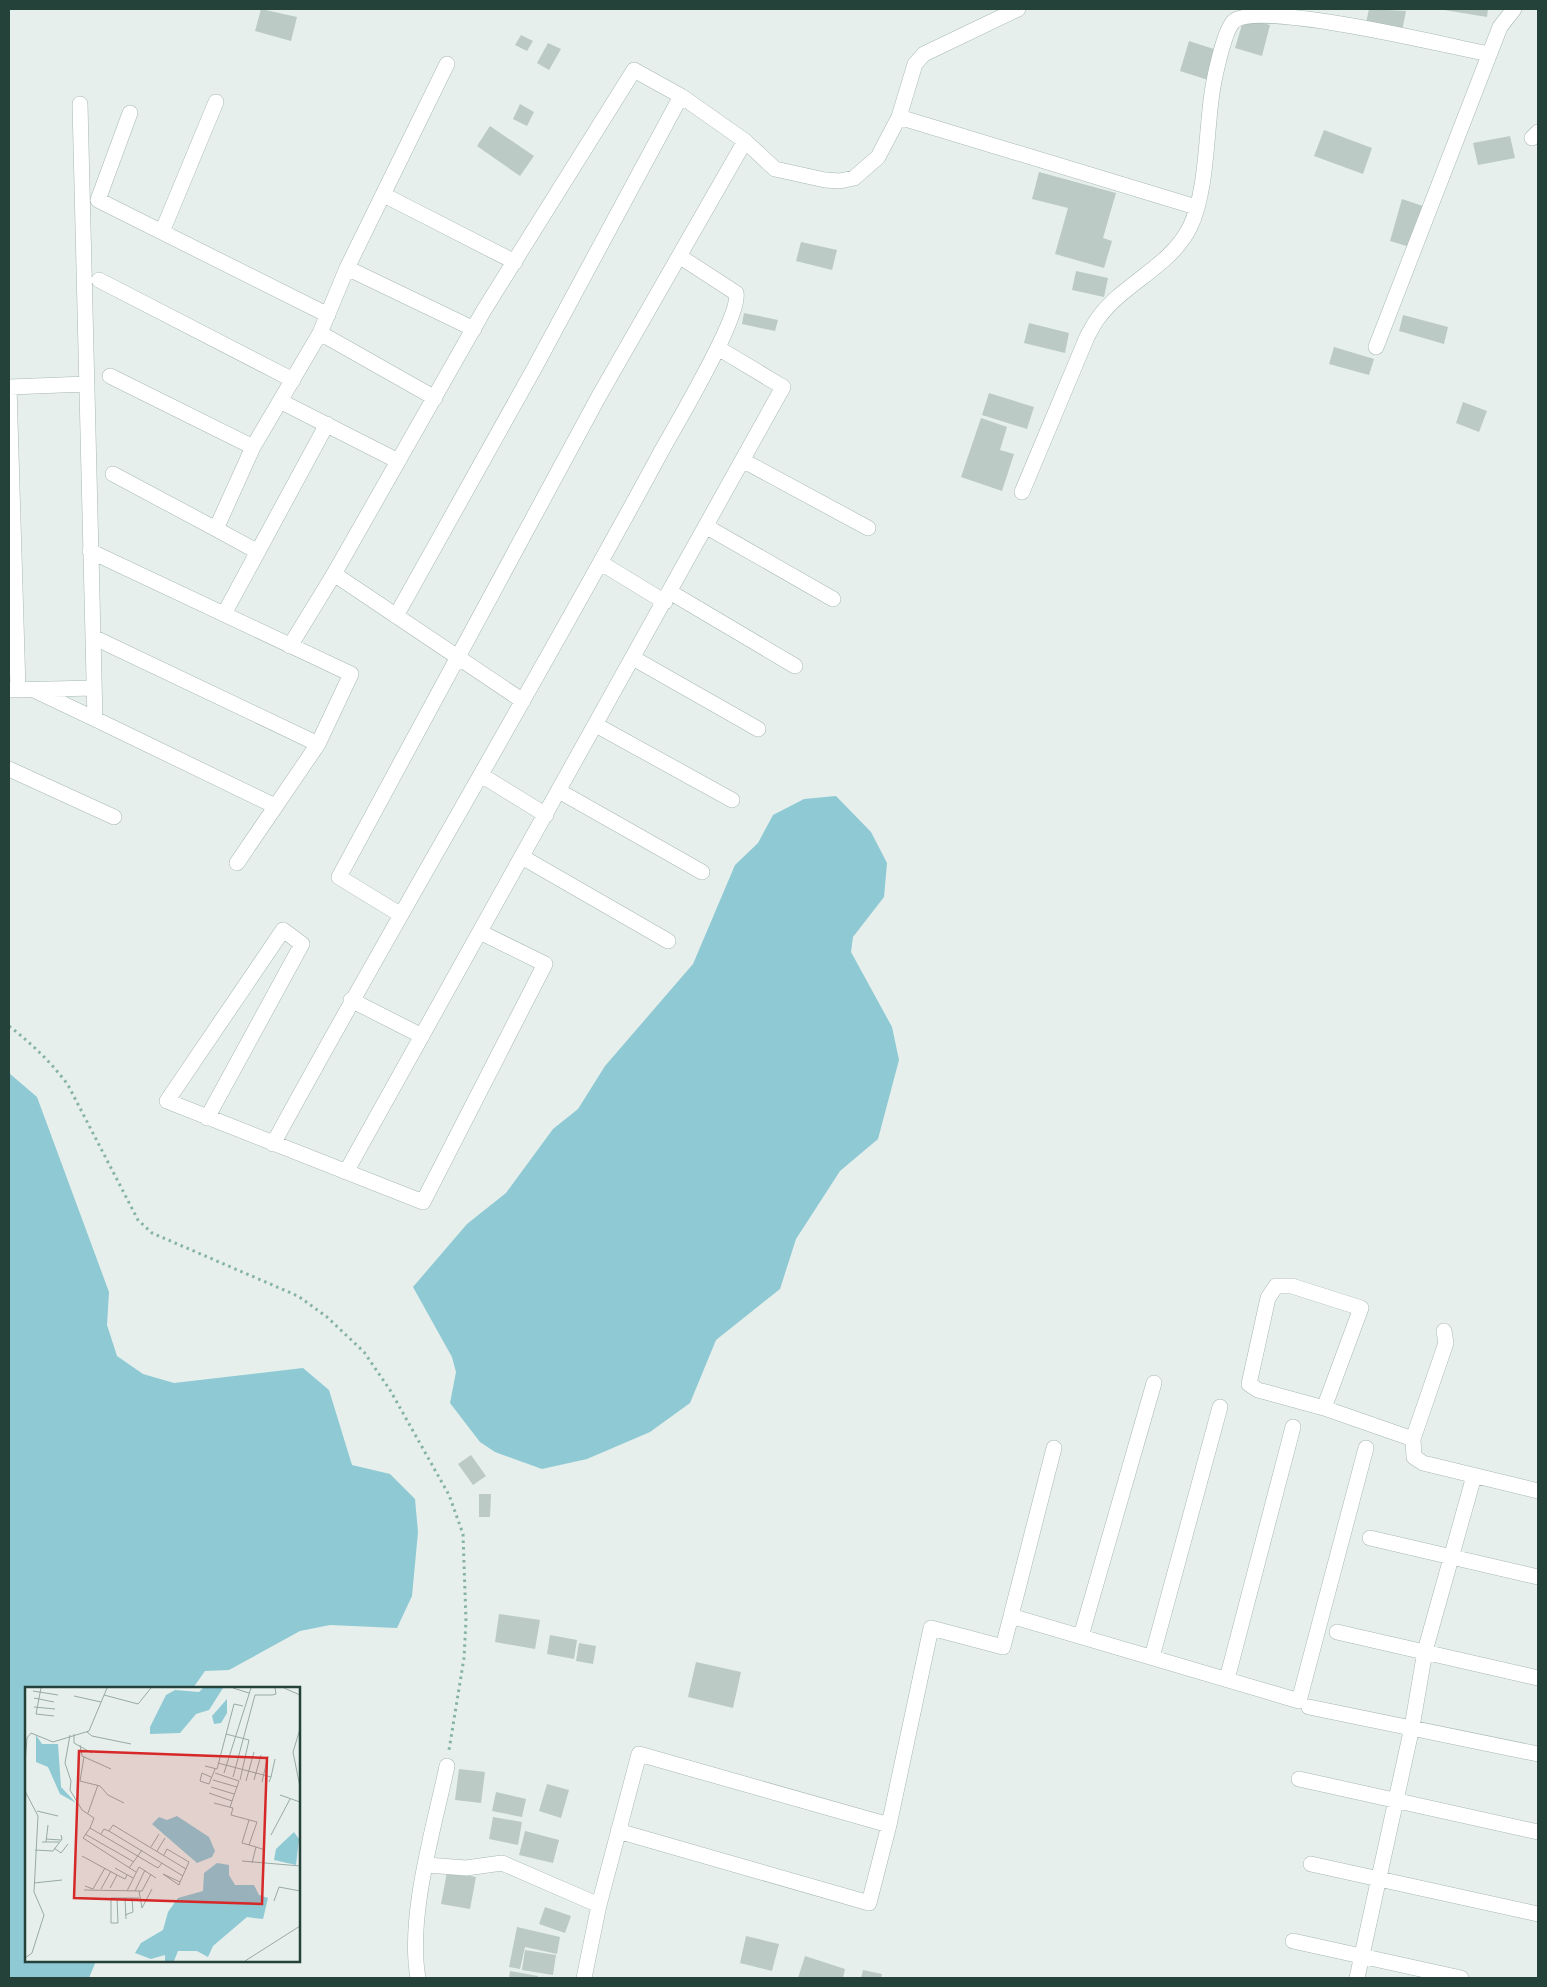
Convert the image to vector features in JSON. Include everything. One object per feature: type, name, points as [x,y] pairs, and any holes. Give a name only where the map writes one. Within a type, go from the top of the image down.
[{"type":"street","points":[[290,646],[334,574],[474,329],[634,70],[681,96],[746,141],[774,170],[840,181],[854,178],[878,156],[899,117],[915,64],[924,54],[1018,9]]},
{"type":"street","points":[[1376,347],[1500,26],[1514,9]]},
{"type":"street","points":[[1022,492],[1087,337],[1099,316],[1177,247],[1190,227],[1196,207],[1212,92],[1227,34],[1232,22],[1244,15],[1269,14],[1347,24],[1489,54]]},
{"type":"street","points":[[216,529],[253,447],[320,333],[347,268],[448,64]]},
{"type":"street","points":[[396,616],[535,367],[681,96]]},
{"type":"street","points":[[162,232],[216,102]]},
{"type":"street","points":[[80,104],[90,551],[96,719]]},
{"type":"street","points":[[130,113],[98,200],[328,315]]},
{"type":"street","points":[[899,117],[1196,207]]},
{"type":"street","points":[[401,915],[339,877],[599,396],[746,141]]},
{"type":"street","points":[[384,195],[515,262]]},
{"type":"street","points":[[273,1144],[351,1000],[602,563],[718,348],[736,304],[736,293],[679,256]]},
{"type":"street","points":[[347,268],[474,329]]},
{"type":"street","points":[[99,280],[293,380]]},
{"type":"street","points":[[320,333],[435,398]]},
{"type":"street","points":[[346,1172],[744,461],[783,387],[718,348]]},
{"type":"street","points":[[110,376],[253,447]]},
{"type":"street","points":[[20,689],[12,614],[9,387],[86,384]]},
{"type":"street","points":[[280,401],[398,461]]},
{"type":"street","points":[[224,614],[327,424]]},
{"type":"street","points":[[744,461],[868,528]]},
{"type":"street","points":[[113,474],[258,552]]},
{"type":"street","points":[[707,527],[833,599]]},
{"type":"street","points":[[90,551],[351,674],[318,744],[237,863]]},
{"type":"street","points":[[602,563],[795,666]]},
{"type":"street","points":[[334,574],[523,701]]},
{"type":"street","points":[[93,637],[318,744]]},
{"type":"street","points":[[634,658],[758,729]]},
{"type":"street","points":[[20,689],[94,688]]},
{"type":"street","points":[[20,689],[96,719],[275,806]]},
{"type":"street","points":[[596,725],[732,800]]},
{"type":"street","points":[[9,769],[114,817]]},
{"type":"street","points":[[481,776],[546,815]]},
{"type":"street","points":[[559,791],[702,872]]},
{"type":"street","points":[[522,856],[668,941]]},
{"type":"street","points":[[207,1118],[302,944],[283,930],[167,1101],[207,1118],[423,1202],[545,964],[480,932]]},
{"type":"street","points":[[351,1000],[422,1036]]},
{"type":"street","points":[[1324,1408],[1361,1308],[1292,1286],[1276,1286],[1268,1298],[1250,1384],[1258,1390],[1324,1408],[1413,1439]]},
{"type":"street","points":[[1444,1330],[1446,1343],[1413,1439],[1412,1452],[1417,1460],[1474,1476],[1538,1490]]},
{"type":"street","points":[[1081,1636],[1154,1382]]},
{"type":"street","points":[[1152,1658],[1220,1407]]},
{"type":"street","points":[[1227,1679],[1293,1427]]},
{"type":"street","points":[[618,1831],[869,1903],[889,1825],[931,1628],[1003,1647],[1054,1448]]},
{"type":"street","points":[[1010,1616],[1299,1701],[1366,1448]]},
{"type":"street","points":[[1357,1978],[1412,1727],[1425,1651],[1474,1476]]},
{"type":"street","points":[[1370,1538],[1538,1577]]},
{"type":"street","points":[[1337,1632],[1538,1678]]},
{"type":"street","points":[[1309,1707],[1538,1754]]},
{"type":"street","points":[[584,1978],[599,1905],[639,1754],[889,1825]]},
{"type":"street","points":[[418,1978],[416,1939],[419,1904],[447,1766]]},
{"type":"street","points":[[1299,1779],[1538,1832]]},
{"type":"street","points":[[427,1865],[466,1868],[502,1863],[599,1905]]},
{"type":"street","points":[[1311,1864],[1538,1914]]},
{"type":"street","points":[[1293,1941],[1461,1978]]},
{"type":"path","points":[[9,1026],[31,1043],[54,1066],[68,1085],[138,1220],[152,1233],[279,1286],[298,1296],[327,1317],[364,1352],[390,1390],[450,1495],[463,1534],[467,1594],[466,1630],[464,1658],[447,1766]]},
{"type":"water","points":[[836,796],[871,832],[887,863],[884,897],[853,937],[851,952],[892,1027],[899,1060],[878,1139],[840,1171],[796,1239],[780,1289],[716,1340],[690,1403],[650,1432],[587,1459],[542,1469],[495,1452],[480,1442],[450,1403],[456,1372],[452,1357],[413,1287],[467,1224],[506,1193],[553,1129],[578,1109],[605,1066],[693,964],[735,865],[758,843],[773,815],[804,799]]},
{"type":"water","points":[[9,1073],[37,1097],[109,1292],[107,1325],[117,1356],[143,1374],[174,1383],[303,1368],[329,1390],[352,1465],[390,1474],[415,1499],[418,1532],[412,1596],[397,1628],[330,1625],[300,1631],[229,1670],[205,1671],[194,1687],[25,1687],[25,1962],[96,1962],[89,1978],[9,1978]]},
{"type":"building","points":[[261,9],[297,17],[291,41],[255,31]]},
{"type":"building","points":[[1369,9],[1406,11],[1402,31],[1366,23]]},
{"type":"building","points":[[1438,9],[1488,9],[1487,17]]},
{"type":"building","points":[[1244,18],[1270,25],[1262,56],[1235,48]]},
{"type":"building","points":[[521,35],[533,41],[527,51],[515,45]]},
{"type":"building","points":[[1189,41],[1217,50],[1208,80],[1180,71]]},
{"type":"building","points":[[548,43],[561,49],[549,70],[537,63]]},
{"type":"building","points":[[520,104],[534,112],[527,126],[513,119]]},
{"type":"building","points":[[490,126],[534,156],[520,176],[477,146]]},
{"type":"building","points":[[1324,130],[1372,148],[1363,174],[1314,156]]},
{"type":"building","points":[[1510,136],[1515,158],[1478,165],[1473,143]]},
{"type":"building","points":[[1039,172],[1116,193],[1103,238],[1112,241],[1104,268],[1055,254],[1068,208],[1032,199]]},
{"type":"building","points":[[1402,199],[1423,206],[1410,247],[1390,241]]},
{"type":"building","points":[[801,242],[837,250],[832,270],[796,261]]},
{"type":"building","points":[[1076,271],[1108,278],[1104,297],[1072,290]]},
{"type":"building","points":[[744,313],[778,320],[775,331],[742,324]]},
{"type":"building","points":[[1403,315],[1448,327],[1444,344],[1399,331]]},
{"type":"building","points":[[1029,323],[1069,333],[1065,353],[1024,343]]},
{"type":"building","points":[[1334,347],[1374,359],[1369,375],[1329,364]]},
{"type":"building","points":[[989,393],[1034,407],[1027,429],[982,415]]},
{"type":"building","points":[[1463,402],[1487,411],[1479,432],[1456,423]]},
{"type":"building","points":[[981,418],[1007,427],[1000,450],[1014,454],[1002,491],[961,477]]},
{"type":"building","points":[[471,1455],[486,1476],[473,1485],[458,1464]]},
{"type":"building","points":[[479,1494],[491,1494],[490,1517],[479,1517]]},
{"type":"building","points":[[499,1614],[540,1620],[535,1649],[495,1642]]},
{"type":"building","points":[[550,1635],[577,1640],[574,1659],[547,1654]]},
{"type":"building","points":[[579,1643],[596,1646],[593,1664],[576,1661]]},
{"type":"building","points":[[696,1662],[741,1672],[733,1708],[688,1697]]},
{"type":"building","points":[[459,1769],[485,1772],[481,1803],[455,1800]]},
{"type":"building","points":[[547,1784],[569,1790],[561,1818],[539,1811]]},
{"type":"building","points":[[496,1792],[526,1799],[522,1817],[492,1811]]},
{"type":"building","points":[[493,1817],[522,1822],[518,1845],[489,1839]]},
{"type":"building","points":[[525,1831],[559,1840],[553,1863],[519,1855]]},
{"type":"building","points":[[447,1872],[476,1877],[470,1909],[441,1904]]},
{"type":"building","points":[[545,1907],[571,1916],[565,1933],[539,1924]]},
{"type":"building","points":[[517,1927],[560,1937],[557,1954],[525,1947],[520,1969],[509,1967]]},
{"type":"building","points":[[746,1936],[779,1944],[772,1971],[740,1963]]},
{"type":"building","points":[[525,1950],[556,1955],[553,1975],[522,1970]]},
{"type":"building","points":[[805,1956],[845,1969],[843,1978],[798,1978]]},
{"type":"building","points":[[863,1970],[882,1974],[881,1978],[861,1978]]},
{"type":"building","points":[[510,1971],[538,1976],[538,1978],[509,1978]]}]
